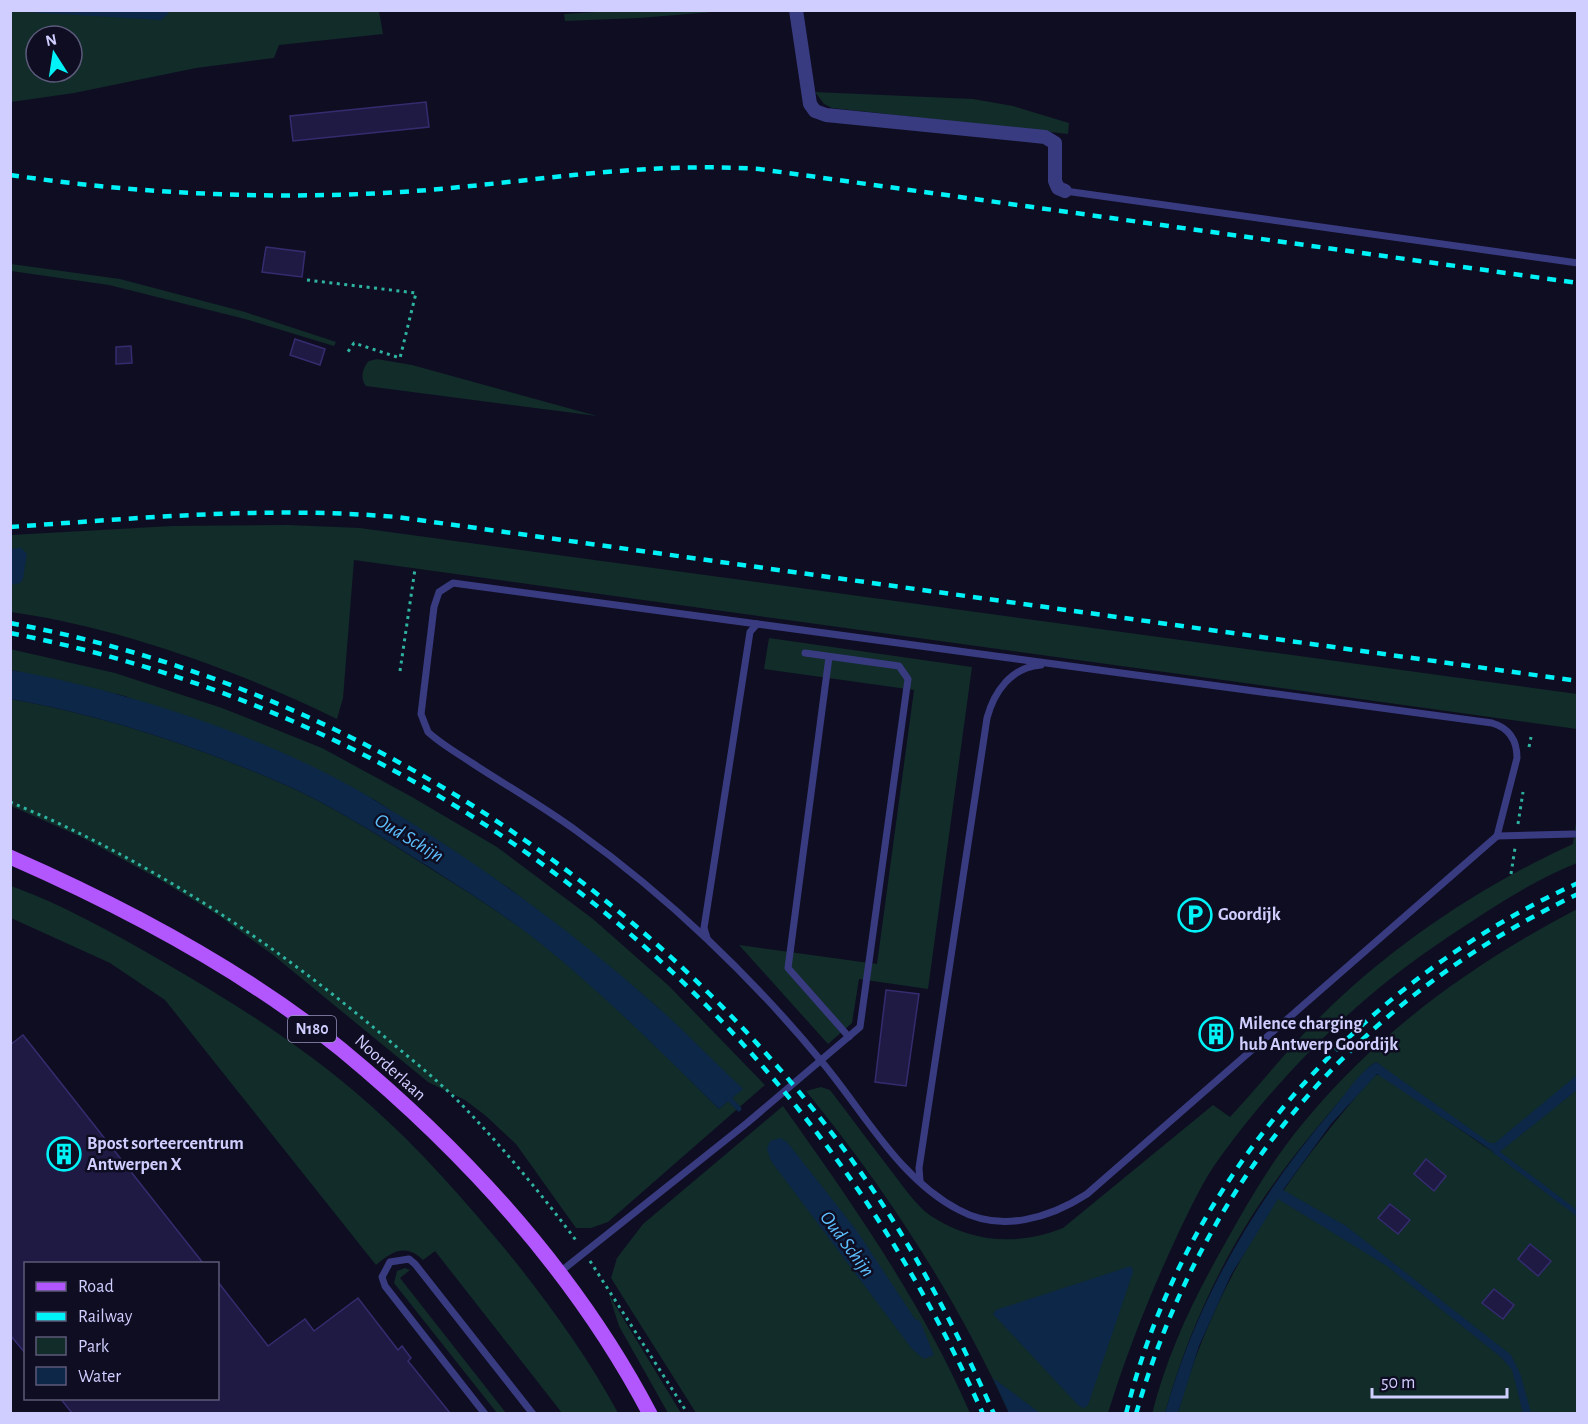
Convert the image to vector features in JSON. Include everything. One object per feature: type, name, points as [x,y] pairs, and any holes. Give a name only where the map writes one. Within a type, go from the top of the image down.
[{"type":"main road","name":"Noorderlaan","points":[[10,857],[59,878],[163,932],[257,990],[341,1050],[420,1120],[501,1202],[560,1272],[636,1386],[650,1413]]},
{"type":"street","points":[[796,10],[810,104],[815,111],[826,115],[1045,136],[1055,143],[1055,181],[1058,188],[1065,191]]},
{"type":"lane","points":[[1065,191],[1578,263]]},
{"type":"lane","points":[[461,583],[1056,664],[1501,726],[1514,739],[1517,758],[1497,836],[1096,1186],[1065,1208],[1018,1221],[990,1222],[961,1211],[920,1181],[908,1170],[821,1060],[707,938],[579,832],[428,732],[421,714],[435,599],[446,586],[461,583]]},
{"type":"lane","points":[[707,938],[704,928],[750,632],[753,626],[759,624]]},
{"type":"lane","points":[[560,1272],[747,1123],[860,1028],[908,679],[899,666],[805,653]]},
{"type":"lane","points":[[829,657],[788,968],[849,1037]]},
{"type":"lane","points":[[920,1181],[919,1168],[987,718],[992,699],[1003,683],[1018,672],[1036,665],[1056,664]]},
{"type":"lane","points":[[1497,836],[1574,834]]},
{"type":"lane","points":[[485,1413],[385,1286],[382,1277],[390,1262],[409,1259],[415,1264],[533,1413]]},
{"type":"path","points":[[307,280],[416,293],[400,358],[354,343],[347,353]]},
{"type":"path","points":[[400,671],[415,569]]},
{"type":"path","points":[[1529,748],[1531,737]]},
{"type":"path","points":[[1511,874],[1524,781]]},
{"type":"green space","points":[[626,10],[725,11],[565,21],[564,14]]},
{"type":"green space","points":[[10,11],[379,11],[383,34],[279,45],[274,58],[196,68],[74,93],[11,102]]},
{"type":"green space","points":[[815,92],[973,99],[1013,106],[1069,123],[1068,134],[832,108],[824,104]]},
{"type":"green space","points":[[11,264],[120,279],[245,312],[336,342],[334,346],[245,319],[109,285],[11,271]]},
{"type":"green space","points":[[377,359],[412,365],[597,416],[366,386],[362,377],[363,370],[369,361]]},
{"type":"green space","points":[[288,525],[360,528],[1577,694],[1577,729],[354,560],[343,698],[337,719],[259,684],[178,653],[95,629],[11,612],[11,535],[172,526]]},
{"type":"green space","points":[[769,638],[972,667],[928,989],[859,979],[852,1023],[828,1044],[739,945],[877,964],[914,690],[764,669]]},
{"type":"green space","points":[[10,649],[115,673],[222,708],[322,748],[412,797],[497,847],[593,919],[669,986],[765,1085],[608,1222],[591,1228],[576,1228],[516,1144],[486,1116],[465,1100],[428,1082],[273,955],[218,915],[157,878],[81,837],[11,806],[11,699],[78,713],[144,732],[242,767],[315,799],[459,886],[540,942],[609,1002],[719,1109],[742,1089],[656,1006],[611,968],[510,889],[375,800],[125,696],[11,670]]},
{"type":"green space","points":[[1577,815],[1577,863],[1543,878],[1495,906],[1383,984],[1324,1037],[1245,1124],[1208,1175],[1177,1236],[1140,1323],[1108,1413],[1009,1413],[966,1328],[918,1246],[864,1167],[806,1091],[821,1087],[830,1090],[914,1200],[931,1216],[947,1225],[963,1232],[996,1239],[1029,1238],[1063,1228],[1213,1105],[1230,1117],[1318,1019],[1346,992],[1406,943],[1470,899],[1573,844]]},
{"type":"green space","points":[[11,886],[49,901],[87,920],[215,992],[294,1045],[345,1083],[408,1140],[514,1260],[569,1334],[618,1413],[562,1413],[435,1251],[423,1260],[411,1252],[399,1251],[376,1265],[165,1000],[110,963],[11,918]]},
{"type":"green space","points":[[1577,909],[1577,1413],[1178,1413],[1211,1319],[1256,1233],[1282,1192],[1311,1153],[1374,1076],[1380,1074],[1494,1153],[1376,1062],[1370,1066],[1310,1136],[1258,1206],[1225,1262],[1197,1321],[1165,1413],[1152,1414],[1173,1349],[1201,1287],[1260,1183],[1304,1122],[1364,1058],[1430,1002],[1501,952]]},
{"type":"green space","points":[[783,1106],[885,1255],[930,1332],[970,1413],[696,1413],[611,1278],[617,1258],[643,1224]]},
{"type":"green space","points":[[405,1268],[410,1270],[400,1278],[506,1413],[497,1413],[394,1283],[397,1271]]},
{"type":"green space","points":[[609,1295],[681,1413],[668,1413],[619,1326]]},
{"type":"water","points":[[11,10],[169,11],[161,20]]},
{"type":"water","points":[[21,548],[27,554],[23,579],[20,583],[11,585],[11,549]]},
{"type":"water","points":[[10,670],[102,690],[151,704],[247,738],[336,778],[449,847],[520,896],[588,949],[665,1014],[743,1089],[719,1109],[609,1003],[540,943],[473,895],[354,821],[294,789],[210,754],[111,722],[11,699]]},
{"type":"water","points":[[1376,1062],[1490,1143],[1495,1143],[1577,1075],[1577,1090],[1497,1154],[1377,1074],[1331,1124],[1283,1190],[1346,1226],[1511,1355],[1521,1376],[1531,1413],[1523,1413],[1512,1370],[1502,1358],[1387,1266],[1278,1199],[1231,1275],[1199,1346],[1178,1413],[1165,1413],[1194,1330],[1212,1290],[1254,1215],[1305,1143],[1358,1077]]},
{"type":"water","points":[[780,1138],[787,1142],[857,1231],[915,1319],[920,1321],[934,1355],[924,1359],[912,1349],[771,1161],[767,1149],[770,1141]]},
{"type":"water","points":[[1132,1267],[1133,1272],[1088,1405],[1084,1408],[1079,1406],[993,1314],[996,1310]]},
{"type":"water","points":[[993,1378],[1040,1413],[1009,1413]]},
{"type":"building","points":[[426,102],[429,127],[293,141],[290,116]]},
{"type":"building","points":[[266,247],[305,252],[302,277],[262,272]]},
{"type":"building","points":[[295,339],[325,349],[320,365],[290,355]]},
{"type":"building","points":[[131,346],[132,363],[116,364],[116,347]]},
{"type":"building","points":[[886,990],[919,994],[906,1086],[875,1082]]},
{"type":"building","name":"Bpost sorteercentrum Antwerpen X","points":[[23,1035],[202,1262],[24,1262],[24,1352],[10,1335],[10,1045]]},
{"type":"building","points":[[1426,1159],[1446,1176],[1434,1191],[1414,1174]]},
{"type":"building","points":[[1390,1204],[1410,1220],[1398,1234],[1378,1218]]},
{"type":"building","points":[[1530,1244],[1551,1261],[1538,1276],[1518,1259]]},
{"type":"building","points":[[219,1283],[268,1346],[305,1319],[314,1331],[358,1298],[398,1350],[402,1346],[411,1358],[408,1361],[450,1413],[72,1413],[62,1400],[219,1400]]},
{"type":"building","points":[[1494,1289],[1514,1305],[1503,1319],[1482,1303]]},
{"type":"waterway","name":"Oud Schijn","points":[[726,1095],[739,1109]]},
{"type":"waterway","points":[[1495,1151],[1578,1214]]},
{"type":"railway","points":[[10,175],[156,191],[303,195],[401,192],[579,174],[668,168],[759,169],[1578,283]]},
{"type":"railway","points":[[10,527],[204,514],[300,513],[397,517],[1578,681]]},
{"type":"railway","points":[[10,623],[137,653],[260,696],[378,751],[491,817],[596,893],[694,979],[784,1074],[864,1177],[935,1292],[994,1414]]},
{"type":"railway","points":[[10,633],[170,675],[322,734],[463,811],[593,903],[711,1011],[816,1132],[907,1267],[983,1414]]},
{"type":"railway","points":[[1126,1414],[1153,1328],[1190,1246],[1237,1169],[1292,1098],[1354,1032],[1423,974],[1498,924],[1578,883]]},
{"type":"railway","points":[[1136,1414],[1165,1329],[1202,1249],[1247,1174],[1300,1105],[1359,1043],[1426,986],[1499,937],[1578,894]]},
{"type":"place","name":"Goordijk","points":[[1195,915]]},
{"type":"place","name":"Milence charging hub Antwerp Goordijk","points":[[1216,1034]]},
{"type":"place","name":"Bpost sorteercentrum Antwerpen X","points":[[64,1154]]}]
